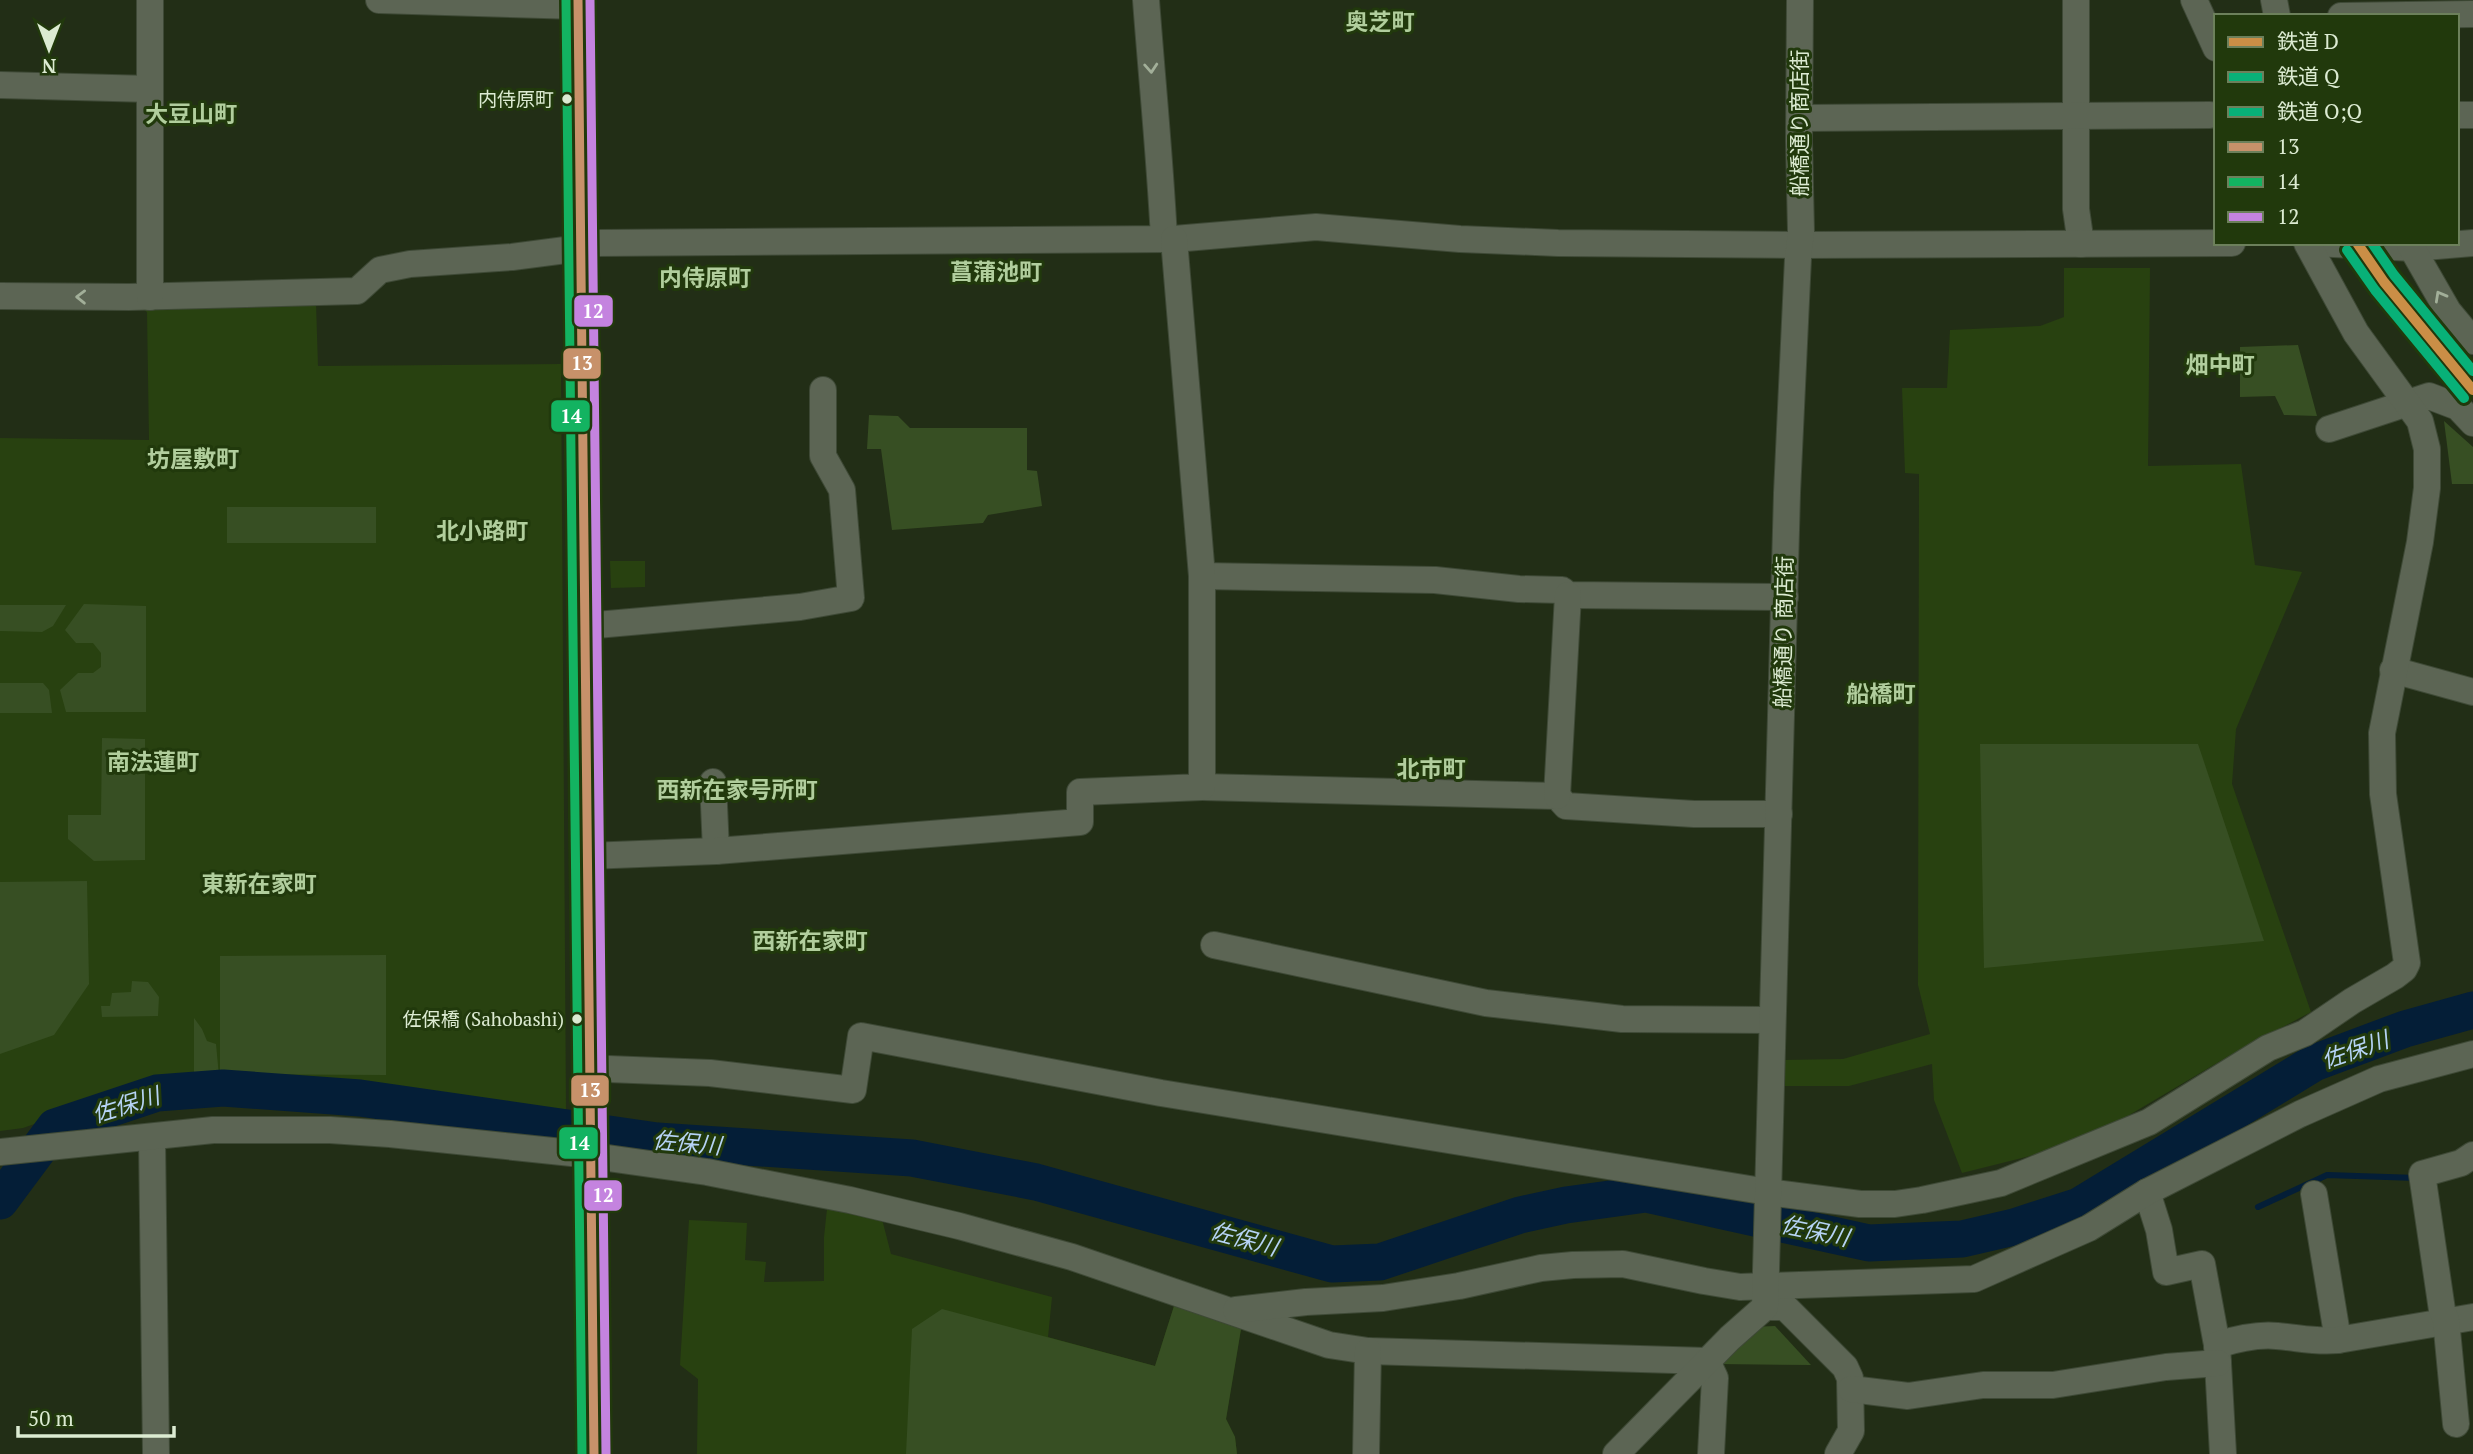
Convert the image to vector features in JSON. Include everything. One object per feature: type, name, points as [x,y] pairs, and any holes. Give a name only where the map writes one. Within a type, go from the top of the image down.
[{"type":"street","points":[[150,0],[150,297]]},
{"type":"street","points":[[379,0],[578,3],[594,1454]]},
{"type":"street","points":[[1146,0],[1154,107],[1202,576],[1202,787]]},
{"type":"street","name":"船橋通り商店街","points":[[1799,245],[1800,0]]},
{"type":"street","points":[[2076,0],[2076,209],[2081,244]]},
{"type":"street","points":[[2186,8],[2214,45]]},
{"type":"street","points":[[0,85],[150,89]]},
{"type":"street","points":[[1800,118],[2210,115]]},
{"type":"street","points":[[0,313],[0,296],[150,297],[357,291],[380,270],[410,264],[512,257],[581,248],[596,243],[1169,239],[1316,227],[1460,239],[1558,243],[2214,243]]},
{"type":"street","name":"船橋通り 商店街","points":[[1765,1297],[1772,1075],[1771,1020],[1799,245]]},
{"type":"street","points":[[608,1069],[710,1073],[853,1090],[861,1036],[1161,1093],[1768,1192],[1860,1204],[1895,1204],[1922,1200],[2001,1183],[2149,1122],[2268,1048],[2305,1033],[2404,969],[2407,962],[2383,794],[2382,733],[2420,542],[2427,488],[2427,449],[2420,421],[2356,333],[2308,245]]},
{"type":"street","points":[[2421,245],[2448,311],[2473,341]]},
{"type":"street","points":[[585,626],[800,607],[851,598],[842,490],[823,456],[822,390]]},
{"type":"street","points":[[2329,429],[2429,396],[2458,407],[2473,423]]},
{"type":"street","points":[[1202,576],[1435,580],[1519,589],[1562,590],[1568,595],[1785,597]]},
{"type":"street","points":[[1568,595],[1557,796],[1566,806],[1694,814],[1779,814]]},
{"type":"street","points":[[2393,670],[2473,692]]},
{"type":"street","points":[[713,782],[716,851]]},
{"type":"street","points":[[588,856],[716,851],[1080,822],[1080,792],[1202,787],[1557,796]]},
{"type":"street","points":[[1214,945],[1486,1003],[1622,1019],[1771,1020]]},
{"type":"street","points":[[1616,1454],[1765,1297],[1974,1279],[2089,1228],[2147,1192],[2300,1114],[2379,1079],[2473,1054]]},
{"type":"street","points":[[6,1152],[213,1130],[330,1130],[590,1151],[850,1200],[947,1223],[1072,1257],[1329,1345],[1368,1351],[1707,1361]]},
{"type":"street","points":[[152,1138],[156,1454]]},
{"type":"street","points":[[2456,1424],[2446,1320],[2442,1310],[2422,1174],[2461,1163],[2473,1155]]},
{"type":"street","points":[[2147,1192],[2159,1230],[2166,1272],[2202,1264],[2218,1354],[2223,1454]]},
{"type":"street","points":[[2314,1194],[2337,1340]]},
{"type":"street","points":[[1226,1311],[1306,1302],[1383,1298],[1460,1286],[1541,1268],[1573,1265],[1623,1264],[1740,1287],[1784,1307],[1845,1367],[1851,1389],[1851,1431],[1839,1454]]},
{"type":"street","points":[[1851,1389],[1908,1396],[1983,1385],[2053,1385],[2166,1367],[2218,1354],[2239,1338],[2275,1335],[2315,1342],[2473,1317]]},
{"type":"street","points":[[1366,1454],[1368,1351]]},
{"type":"street","points":[[1707,1361],[1715,1378],[1711,1454]]},
{"type":"shaded area","points":[[2064,268],[2150,268],[2148,466],[2241,464],[2255,565],[2302,572],[2236,729],[2232,784],[2311,1012],[2239,1050],[2082,1143],[1962,1173],[1934,1100],[1932,1064],[1849,1086],[1783,1086],[1782,1060],[1843,1059],[1930,1034],[1918,985],[1919,474],[1905,473],[1902,388],[1947,388],[1950,330],[2040,326],[2064,317]]},
{"type":"shaded area","points":[[134,303],[316,303],[318,366],[561,364],[566,1110],[383,1087],[219,1080],[146,1085],[23,1128],[0,1131],[0,438],[149,440],[147,312]]},
{"type":"shaded area","points":[[2298,345],[2317,416],[2284,415],[2275,396],[2240,397],[2240,347]]},
{"type":"shaded area","points":[[869,415],[898,416],[910,428],[1027,428],[1027,470],[1037,471],[1042,506],[988,515],[983,523],[892,530],[881,449],[867,449]]},
{"type":"shaded area","points":[[2444,421],[2473,447],[2473,484],[2452,484]]},
{"type":"shaded area","points":[[227,507],[376,507],[376,543],[227,543]]},
{"type":"shaded area","points":[[610,561],[645,561],[645,587],[611,588]]},
{"type":"shaded area","points":[[84,604],[146,606],[146,712],[66,712],[60,690],[78,673],[93,673],[101,667],[101,653],[93,643],[76,643],[65,630]]},
{"type":"shaded area","points":[[0,605],[66,605],[53,626],[42,632],[0,631]]},
{"type":"shaded area","points":[[0,683],[43,683],[49,690],[52,713],[0,713]]},
{"type":"shaded area","points":[[102,738],[145,739],[145,860],[94,861],[68,839],[68,815],[101,815]]},
{"type":"shaded area","points":[[1980,744],[2198,744],[2264,941],[1984,968]]},
{"type":"shaded area","points":[[87,881],[89,984],[54,1035],[0,1054],[0,882]]},
{"type":"shaded area","points":[[386,955],[386,1075],[220,1074],[220,956]]},
{"type":"shaded area","points":[[132,981],[148,982],[159,997],[158,1016],[102,1017],[101,1006],[110,1006],[112,993],[131,992]]},
{"type":"shaded area","points":[[194,1018],[207,1041],[216,1044],[219,1076],[194,1075]]},
{"type":"shaded area","points":[[827,1209],[882,1219],[891,1254],[1052,1297],[1048,1337],[1155,1366],[1174,1306],[1241,1329],[1226,1419],[1235,1437],[1237,1454],[697,1454],[698,1379],[680,1365],[689,1220],[747,1223],[745,1260],[766,1262],[764,1282],[824,1281]]},
{"type":"shaded area","points":[[1174,1306],[1241,1329],[1226,1419],[1235,1437],[1237,1454],[906,1454],[912,1329],[942,1309],[1155,1366]]},
{"type":"shaded area","points":[[1775,1326],[1811,1365],[1717,1364],[1752,1327]]},
{"type":"waterway","name":"佐保川","points":[[0,1201],[55,1127],[157,1093],[223,1088],[360,1098],[657,1141],[912,1158],[1036,1182],[1332,1264],[1380,1262],[1520,1215],[1566,1205],[1646,1194],[1869,1243],[1962,1239],[2014,1227],[2079,1206],[2314,1063],[2405,1029],[2473,1010]]},
{"type":"waterway","points":[[2258,1207],[2327,1175],[2417,1178]]},
{"type":"rail line","name":"D","points":[[2358,245],[2384,282],[2473,390]]},
{"type":"rail line","name":"O;Q","points":[[2373,245],[2394,275],[2473,371]]},
{"type":"rail line","name":"Q","points":[[2347,250],[2375,290],[2464,398]]},
{"type":"transit line","name":"14","points":[[566,0],[582,1454]]},
{"type":"transit line","name":"13","points":[[578,0],[594,1454]]},
{"type":"transit line","name":"12","points":[[590,0],[606,1454]]},
{"type":"place","name":"内侍原町","points":[[567,99]]},
{"type":"place","name":"佐保橋 (Sahobashi)","points":[[577,1019]]},
{"type":"district","name":"奥芝町","points":[[1380,22]]},
{"type":"district","name":"大豆山町","points":[[191,114]]},
{"type":"district","name":"菖蒲池町","points":[[996,272]]},
{"type":"district","name":"内侍原町","points":[[705,278]]},
{"type":"district","name":"畑中町","points":[[2220,365]]},
{"type":"district","name":"坊屋敷町","points":[[193,459]]},
{"type":"district","name":"北小路町","points":[[482,531]]},
{"type":"district","name":"船橋町","points":[[1881,694]]},
{"type":"district","name":"南法蓮町","points":[[153,762]]},
{"type":"district","name":"北市町","points":[[1431,769]]},
{"type":"district","name":"西新在家号所町","points":[[737,790]]},
{"type":"district","name":"東新在家町","points":[[259,884]]},
{"type":"district","name":"西新在家町","points":[[810,941]]}]
